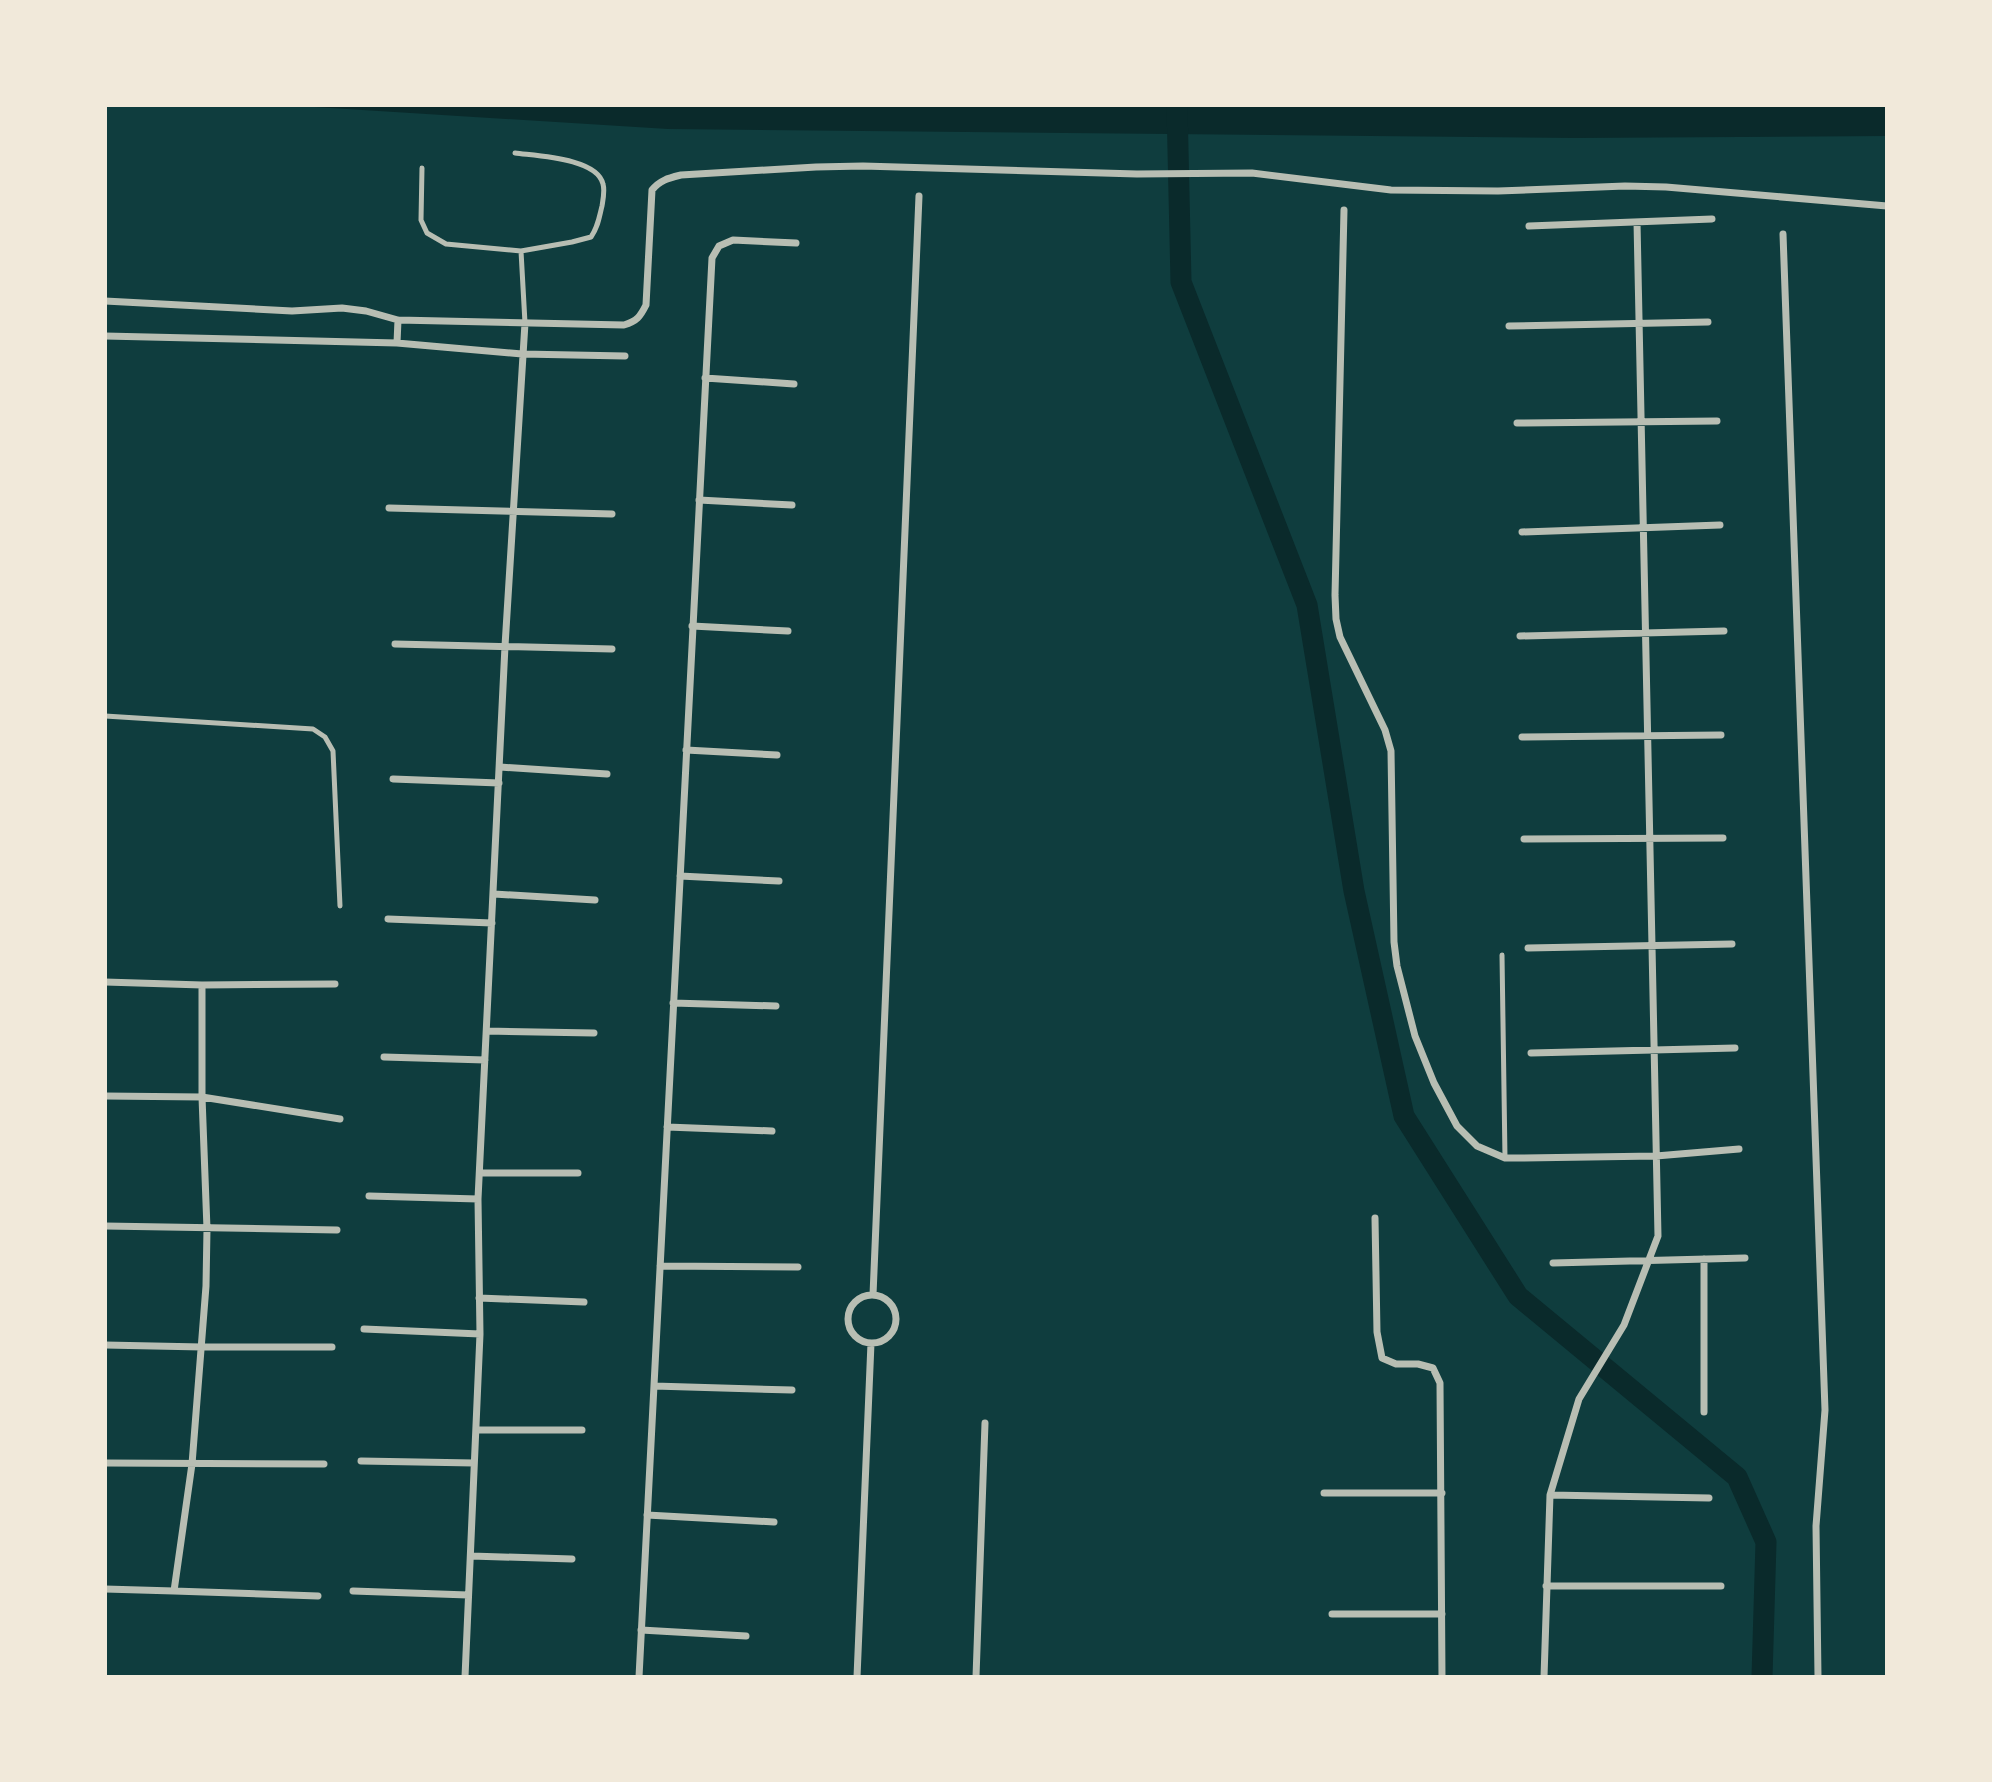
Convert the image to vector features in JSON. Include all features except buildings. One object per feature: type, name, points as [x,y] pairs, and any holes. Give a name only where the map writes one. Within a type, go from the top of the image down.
[{"type":"street","points":[[105,301],[292,311],[342,308],[398,320],[624,324],[641,316],[646,305],[652,190],[656,184],[681,175],[816,167],[1138,174],[1252,173],[1391,190],[1498,191],[1666,187],[1887,206]]},
{"type":"street","points":[[873,1295],[919,196]]},
{"type":"street","points":[[1344,210],[1336,619],[1340,637],[1385,730],[1391,751],[1394,942],[1415,1036],[1434,1083],[1457,1126],[1477,1146],[1505,1158],[1656,1156],[1740,1149]]},
{"type":"street","points":[[1529,226],[1712,219]]},
{"type":"street","points":[[1544,1677],[1550,1495],[1579,1399],[1624,1325],[1658,1236],[1637,222]]},
{"type":"street","points":[[1783,234],[1825,1410],[1816,1526],[1818,1677]]},
{"type":"street","points":[[639,1677],[712,258],[719,246],[733,240],[796,243]]},
{"type":"street","points":[[397,343],[398,320]]},
{"type":"street","points":[[1508,326],[1708,322]]},
{"type":"street","points":[[465,1677],[480,1334],[478,1199],[524,324]]},
{"type":"street","points":[[105,335],[397,343],[522,354],[625,356]]},
{"type":"street","points":[[705,378],[794,384]]},
{"type":"street","points":[[1517,424],[1717,421]]},
{"type":"street","points":[[699,500],[792,505]]},
{"type":"street","points":[[389,508],[612,514]]},
{"type":"street","points":[[1522,532],[1720,526]]},
{"type":"street","points":[[692,626],[788,631]]},
{"type":"street","points":[[1520,636],[1724,632]]},
{"type":"street","points":[[395,644],[612,649]]},
{"type":"street","points":[[1522,737],[1721,735]]},
{"type":"street","points":[[686,750],[777,755]]},
{"type":"street","points":[[500,767],[607,774]]},
{"type":"street","points":[[393,779],[499,783]]},
{"type":"street","points":[[1524,839],[1723,838]]},
{"type":"street","points":[[680,876],[779,881]]},
{"type":"street","points":[[494,894],[596,900]]},
{"type":"street","points":[[388,919],[492,923]]},
{"type":"street","points":[[1528,948],[1731,944]]},
{"type":"street","points":[[105,982],[202,985],[334,984]]},
{"type":"street","points":[[174,1591],[192,1464],[202,1348],[207,1229],[202,1097],[202,985]]},
{"type":"street","points":[[673,1003],[776,1006]]},
{"type":"street","points":[[487,1031],[594,1033]]},
{"type":"street","points":[[1531,1053],[1735,1048]]},
{"type":"street","points":[[384,1057],[485,1060]]},
{"type":"street","points":[[105,1096],[202,1097],[340,1119]]},
{"type":"street","points":[[667,1127],[772,1131]]},
{"type":"street","points":[[480,1172],[578,1173]]},
{"type":"street","points":[[369,1196],[478,1199]]},
{"type":"street","points":[[1375,1218],[1378,1346],[1381,1358],[1396,1364],[1419,1364],[1433,1368],[1440,1383],[1442,1677]]},
{"type":"street","points":[[105,1226],[337,1230]]},
{"type":"street","points":[[1553,1263],[1745,1258]]},
{"type":"street","points":[[1704,1259],[1704,1412]]},
{"type":"street","points":[[660,1266],[798,1267]]},
{"type":"street","points":[[873,1295],[888,1301],[896,1316],[892,1332],[879,1342],[871,1343],[863,1341],[850,1330],[848,1314],[857,1300],[873,1295]]},
{"type":"street","points":[[479,1298],[584,1301]]},
{"type":"street","points":[[364,1329],[480,1334]]},
{"type":"street","points":[[858,1677],[871,1343]]},
{"type":"street","points":[[105,1345],[332,1348]]},
{"type":"street","points":[[654,1386],[792,1390]]},
{"type":"street","points":[[976,1677],[985,1423]]},
{"type":"street","points":[[476,1430],[582,1430]]},
{"type":"street","points":[[361,1461],[474,1463]]},
{"type":"street","points":[[105,1463],[324,1464]]},
{"type":"street","points":[[1324,1493],[1442,1493]]},
{"type":"street","points":[[1550,1495],[1709,1498]]},
{"type":"street","points":[[647,1515],[774,1522]]},
{"type":"street","points":[[471,1556],[572,1559]]},
{"type":"street","points":[[1546,1586],[1721,1586]]},
{"type":"street","points":[[105,1589],[318,1596]]},
{"type":"street","points":[[353,1591],[468,1595]]},
{"type":"street","points":[[1332,1614],[1442,1614]]},
{"type":"street","points":[[641,1630],[746,1636]]},
{"type":"lane","points":[[422,168],[421,220],[426,233],[446,244],[521,251],[592,237],[597,228],[603,198],[603,183],[594,170],[582,164],[515,153]]},
{"type":"lane","points":[[521,251],[524,324]]},
{"type":"lane","points":[[105,716],[313,729],[325,737],[333,751],[340,906]]},
{"type":"lane","points":[[1502,955],[1505,1158]]},
{"type":"water","points":[[283,105],[1887,105],[1887,136],[1575,138],[668,129]]},
{"type":"waterway","points":[[1177,105],[1181,282],[1307,605],[1354,891],[1404,1116],[1518,1296],[1737,1477],[1766,1542],[1762,1677]]}]
